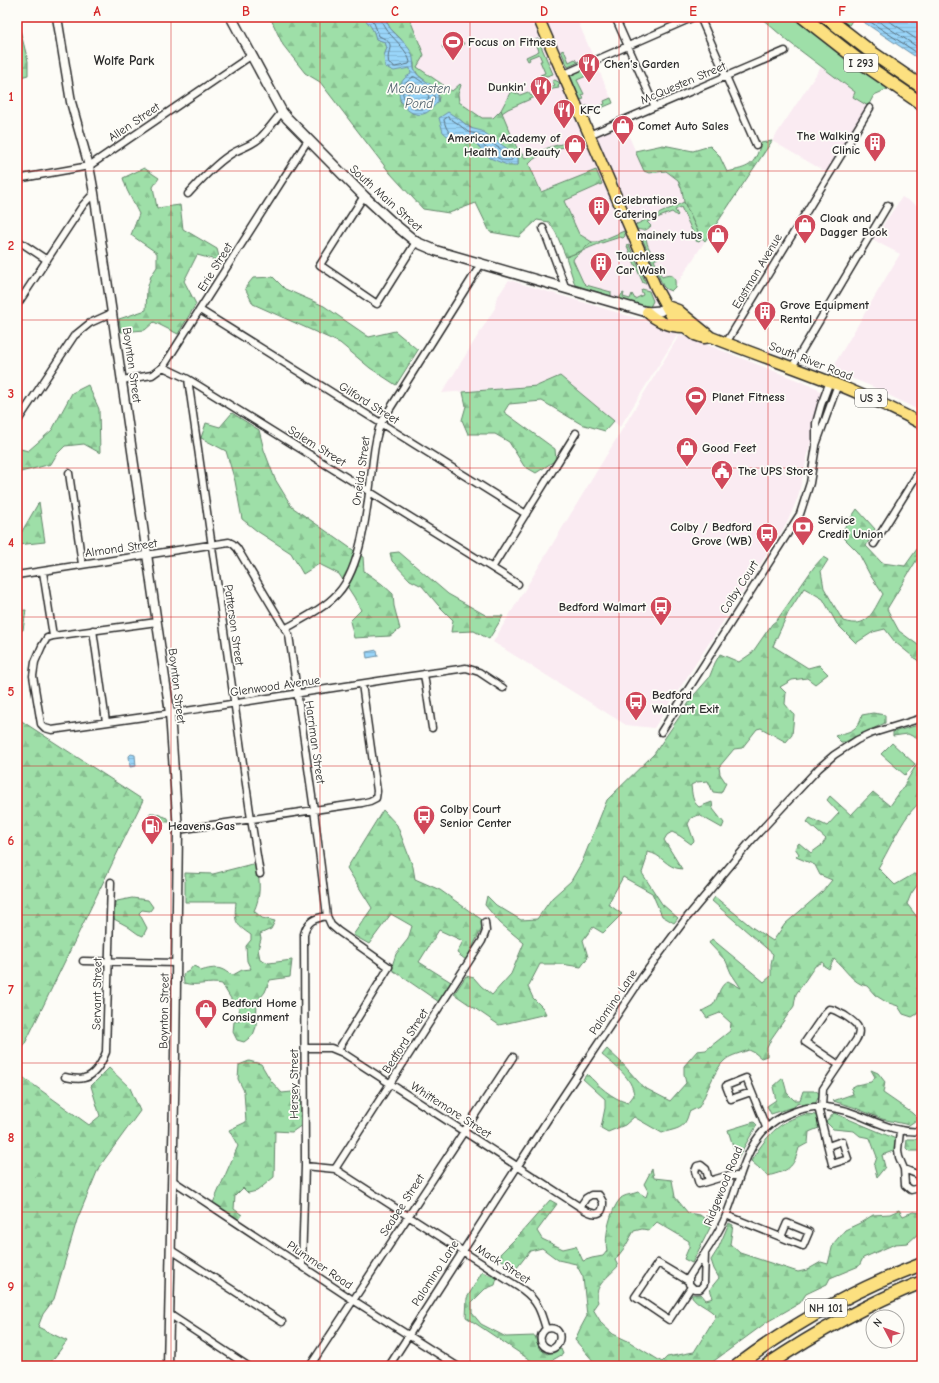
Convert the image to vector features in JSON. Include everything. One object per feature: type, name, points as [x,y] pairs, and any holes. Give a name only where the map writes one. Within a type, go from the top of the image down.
[{"type":"highway","name":"I 293","points":[[803,17],[864,64],[922,104]]},
{"type":"highway","name":"I 293","points":[[826,17],[871,52],[922,87]]},
{"type":"highway","name":"NH 101","points":[[737,1366],[822,1310],[876,1283],[922,1264]]},
{"type":"highway","name":"NH 101","points":[[766,1366],[797,1345],[845,1318],[922,1282]]},
{"type":"main road","name":"South Main Street","points":[[232,17],[282,112],[364,196],[416,242],[437,251],[647,312],[660,312],[667,306]]},
{"type":"main road","name":"US 3","points":[[538,17],[656,288],[667,306]]},
{"type":"main road","name":"South River Road","points":[[667,306],[670,315],[683,327],[695,335],[704,338],[711,337]]},
{"type":"main road","name":"South River Road","points":[[667,306],[678,310],[711,337],[868,396],[922,424]]},
{"type":"main road","points":[[647,312],[657,319],[671,325],[683,327]]},
{"type":"street","name":"Boynton Street","points":[[57,17],[71,102],[94,193],[170,713],[178,830],[168,1366]]},
{"type":"street","points":[[615,17],[655,107]]},
{"type":"street","points":[[562,75],[694,17]]},
{"type":"street","points":[[700,17],[756,145]]},
{"type":"street","name":"McQuesten Street","points":[[589,135],[785,51]]},
{"type":"street","name":"Allen Street","points":[[17,176],[88,166],[252,55]]},
{"type":"street","name":"Eastman Avenue","points":[[726,343],[870,108]]},
{"type":"street","points":[[188,194],[207,173],[228,155],[250,145],[262,136],[282,112]]},
{"type":"street","name":"Erie Street","points":[[163,368],[308,140]]},
{"type":"street","points":[[17,305],[83,205],[94,193]]},
{"type":"street","points":[[364,196],[320,265],[377,304],[416,242]]},
{"type":"street","points":[[792,367],[888,205]]},
{"type":"street","points":[[543,228],[566,289]]},
{"type":"street","points":[[17,240],[46,260]]},
{"type":"street","name":"Oneida Street","points":[[285,629],[328,602],[343,587],[353,568],[359,549],[369,492],[376,438],[381,423],[481,264]]},
{"type":"street","name":"Gilford Street","points":[[200,310],[526,514]]},
{"type":"street","points":[[17,422],[74,336],[90,323],[112,313]]},
{"type":"street","points":[[122,380],[152,375],[163,368]]},
{"type":"street","name":"Salem Street","points":[[163,368],[188,379],[518,584]]},
{"type":"street","name":"Patterson Street","points":[[188,379],[211,546],[260,874]]},
{"type":"street","name":"Colby Court","points":[[816,446],[816,423],[820,405],[834,383]]},
{"type":"street","name":"Colby Court","points":[[661,732],[800,514],[810,483],[816,446],[834,383]]},
{"type":"street","points":[[492,568],[576,433]]},
{"type":"street","points":[[874,544],[922,467]]},
{"type":"street","points":[[69,473],[82,564]]},
{"type":"street","name":"Almond Street","points":[[17,575],[229,542]]},
{"type":"street","name":"Harriman Street","points":[[229,542],[237,548],[288,635],[314,810],[327,916]]},
{"type":"street","points":[[43,572],[53,636],[157,622]]},
{"type":"street","points":[[93,630],[106,722]]},
{"type":"street","name":"Glenwood Avenue","points":[[53,636],[47,638],[42,646],[35,662],[33,676],[41,724],[45,728],[52,730],[466,668],[479,672],[503,688]]},
{"type":"street","points":[[424,674],[432,728]]},
{"type":"street","points":[[178,830],[362,803],[376,798],[377,791],[362,684]]},
{"type":"street","name":"Palomino Lane","points":[[389,1366],[517,1167],[632,993],[663,948],[684,921],[750,842],[819,768],[834,755],[870,734],[922,718]]},
{"type":"street","name":"Servant Street","points":[[65,1077],[79,1079],[85,1078],[96,1070],[106,1052],[111,882]]},
{"type":"street","points":[[327,916],[331,925],[338,932],[389,967],[338,1050]]},
{"type":"street","name":"Hersey Street","points":[[302,1266],[305,1166],[304,934],[306,927],[311,922],[318,918],[327,916]]},
{"type":"street","name":"Bedford Street","points":[[335,1169],[482,941],[486,932],[485,922]]},
{"type":"street","points":[[83,961],[176,963]]},
{"type":"street","points":[[828,1146],[820,1107],[823,1089],[857,1038],[859,1031],[858,1026],[852,1020],[834,1010],[829,1009],[804,1042],[838,1065]]},
{"type":"street","name":"Whittemore Street","points":[[305,1048],[331,1048],[338,1050],[580,1207]]},
{"type":"street","name":"Seabee Street","points":[[310,1366],[513,1057]]},
{"type":"street","points":[[751,1092],[766,1127]]},
{"type":"street","name":"Ridgewood Road","points":[[705,1253],[704,1284],[698,1289],[689,1284],[689,1278],[717,1233],[726,1215],[749,1150],[756,1138],[766,1127],[776,1120],[807,1108],[820,1107],[846,1110],[878,1124],[900,1131],[922,1132]]},
{"type":"street","points":[[900,1131],[898,1150],[904,1169]]},
{"type":"street","name":"Mack Street","points":[[305,1166],[335,1169],[529,1294],[538,1304],[546,1329]]},
{"type":"street","points":[[709,1181],[726,1176],[740,1176]]},
{"type":"street","name":"Plummer Road","points":[[172,1180],[353,1300],[457,1366]]},
{"type":"street","points":[[726,1215],[803,1246],[808,1232],[787,1223],[781,1237]]},
{"type":"street","points":[[171,1250],[282,1322]]},
{"type":"street","points":[[658,1263],[689,1284],[670,1320],[635,1298],[658,1263]]},
{"type":"street","points":[[169,1314],[248,1366]]},
{"type":"shaded area","points":[[409,17],[576,17],[613,103],[587,114],[597,136],[624,125],[644,171],[649,173],[666,171],[678,180],[682,190],[684,202],[700,236],[705,241],[675,287],[650,307],[620,300],[575,285],[566,257],[581,251],[579,234],[564,201],[602,184],[593,171],[541,192],[529,164],[516,146],[501,110],[493,118],[482,118],[459,102],[458,94],[460,84],[453,91],[417,67],[424,55]]},
{"type":"shaded area","points":[[821,67],[855,92],[853,97],[868,106],[826,172],[772,141]]},
{"type":"shaded area","points":[[902,197],[922,208],[922,412],[871,386],[831,370],[900,254],[873,240]]},
{"type":"shaded area","points":[[509,280],[649,322],[678,334],[620,427],[560,376],[537,386],[442,393],[495,308],[496,299]]},
{"type":"shaded area","points":[[680,334],[817,388],[822,393],[798,497],[787,523],[654,728],[626,725],[493,642]]},
{"type":"green space","points":[[270,17],[363,17],[373,29],[376,39],[385,42],[387,48],[384,56],[410,68],[412,74],[402,82],[401,85],[400,101],[412,113],[419,114],[438,102],[439,97],[436,89],[418,75],[414,68],[414,63],[401,39],[390,28],[384,17],[409,17],[424,55],[417,67],[452,91],[460,84],[458,94],[459,102],[482,118],[493,118],[501,110],[516,146],[525,158],[550,147],[580,139],[580,143],[546,153],[539,156],[529,164],[541,192],[596,170],[602,184],[564,201],[579,234],[592,242],[581,251],[566,257],[556,233],[549,222],[537,220],[519,237],[490,232],[476,203],[449,213],[423,209],[390,173],[320,82],[305,73],[283,45]],"holes":[[[459,119],[518,156],[518,165],[490,158],[475,143],[452,140]]]},
{"type":"green space","points":[[760,17],[795,17],[835,51],[888,89],[874,95],[868,106],[853,97],[855,92],[789,42]]},
{"type":"green space","points":[[835,17],[854,17],[848,27]]},
{"type":"green space","points":[[17,18],[28,61],[28,75],[17,78]]},
{"type":"green space","points":[[450,37],[454,37],[464,43],[461,48],[449,41],[444,49],[442,47]]},
{"type":"green space","points":[[538,39],[553,74],[547,76],[540,75],[545,73],[539,54],[529,58],[530,60],[528,61],[526,57],[539,51],[535,40]]},
{"type":"green space","points":[[564,50],[569,62],[575,59],[577,62],[583,60],[568,67],[561,51]]},
{"type":"green space","points":[[588,68],[592,69],[593,73],[577,80],[584,94],[582,95],[584,99],[580,100],[570,75]]},
{"type":"green space","points":[[555,80],[560,83],[558,85],[559,88],[553,89],[502,113],[501,110],[511,91],[520,95],[528,92],[531,96],[555,85],[552,81]]},
{"type":"green space","points":[[611,98],[613,103],[587,114],[585,108],[586,106],[588,106],[590,110],[605,104],[604,101]]},
{"type":"green space","points":[[772,141],[705,241],[700,236],[684,202],[682,190],[678,180],[666,171],[649,173],[644,171],[635,151],[663,145],[693,151],[710,146],[719,155],[727,172],[741,169],[750,165],[756,157],[761,143]]},
{"type":"green space","points":[[144,168],[159,178],[153,187],[157,208],[180,205],[183,229],[217,249],[220,261],[197,255],[184,281],[196,304],[178,334],[154,322],[145,330],[121,332],[119,319],[146,310],[147,289],[151,276],[157,267],[157,253],[131,235],[139,214],[127,190],[123,178]]},
{"type":"green space","points":[[684,202],[702,239],[699,242],[696,241],[681,207],[675,210],[678,215],[677,216],[672,212],[647,222],[651,226],[646,230],[637,229],[635,225]]},
{"type":"green space","points":[[624,231],[625,236],[623,238],[620,237],[601,243],[580,252],[573,260],[583,282],[586,285],[611,292],[611,296],[575,285],[566,257],[581,251],[592,242],[598,242]]},
{"type":"green space","points":[[641,236],[646,237],[649,249],[658,258],[654,260],[662,277],[669,275],[673,276],[675,280],[675,287],[671,291],[663,286]]},
{"type":"green space","points":[[629,245],[646,283],[643,283],[627,246]]},
{"type":"green space","points":[[273,277],[285,289],[324,306],[369,337],[395,331],[418,350],[396,385],[370,368],[340,343],[253,304],[245,288],[253,278]]},
{"type":"green space","points":[[642,289],[649,291],[653,301],[650,307],[645,308],[620,300],[620,297],[624,293],[623,297],[630,299],[632,294],[635,299],[643,295]]},
{"type":"green space","points":[[560,376],[614,421],[605,431],[581,424],[542,401],[509,404],[504,412],[555,449],[556,460],[536,473],[524,466],[509,442],[495,434],[468,434],[462,420],[466,406],[463,392],[537,386]]},
{"type":"green space","points":[[88,385],[99,409],[100,453],[84,444],[65,446],[57,454],[51,464],[17,473],[17,448],[28,451],[52,430],[72,393]]},
{"type":"green space","points":[[232,413],[259,430],[264,450],[275,479],[292,507],[363,557],[364,571],[393,594],[394,606],[400,629],[390,636],[354,638],[350,621],[361,610],[339,574],[319,564],[303,574],[291,553],[257,531],[242,519],[235,481],[226,451],[201,438],[206,423],[220,427]]},
{"type":"green space","points":[[39,502],[45,542],[17,545],[17,540]]},
{"type":"green space","points":[[857,509],[875,529],[866,546],[882,563],[905,566],[922,542],[922,551],[887,609],[899,631],[922,648],[922,664],[895,642],[885,629],[873,632],[856,643],[837,624],[823,599],[804,588],[788,613],[773,646],[808,668],[819,665],[828,674],[815,684],[807,678],[792,680],[780,687],[786,693],[785,704],[794,715],[792,735],[786,742],[761,728],[757,729],[742,748],[734,749],[719,767],[720,774],[726,783],[721,793],[713,792],[708,781],[697,782],[691,785],[695,803],[699,807],[712,802],[713,809],[724,823],[722,828],[699,815],[691,818],[688,824],[694,841],[691,844],[672,832],[667,835],[664,840],[682,869],[676,868],[668,864],[657,855],[647,852],[642,873],[662,904],[678,918],[674,923],[662,916],[652,893],[623,877],[608,904],[622,914],[603,933],[593,927],[583,940],[588,957],[581,967],[561,964],[540,964],[528,987],[533,998],[543,1008],[546,1014],[499,1025],[454,994],[466,976],[474,978],[492,995],[511,974],[524,943],[500,923],[485,905],[487,896],[496,905],[521,920],[537,919],[552,898],[571,881],[582,862],[607,800],[654,754],[695,694],[709,678],[720,654],[739,662],[752,653],[814,567],[823,557],[828,560],[821,571],[824,588],[843,621],[858,623],[868,618],[883,594],[870,575],[858,552],[840,534]]},
{"type":"green space","points":[[399,552],[448,594],[487,616],[503,616],[489,639],[474,631],[451,632],[453,620],[422,586],[410,580],[392,561],[390,553]]},
{"type":"green space","points":[[26,610],[23,630],[17,631],[17,611]]},
{"type":"green space","points":[[873,713],[885,715],[885,723],[845,742],[841,742],[835,736],[849,732],[855,728],[858,725],[862,715]]},
{"type":"green space","points":[[17,718],[143,800],[17,1060]]},
{"type":"green space","points":[[922,724],[922,741],[908,734],[893,736],[893,732]]},
{"type":"green space","points":[[892,743],[915,764],[905,775],[881,754]]},
{"type":"green space","points":[[922,755],[922,800],[905,820],[878,868],[895,885],[914,874],[922,875],[922,885],[918,884],[911,894],[907,904],[921,922],[922,921],[922,981],[917,988],[921,1007],[917,1014],[912,1017],[903,1014],[898,1006],[886,1002],[875,995],[867,986],[862,985],[853,979],[834,959],[829,969],[824,966],[823,962],[815,966],[796,994],[794,1006],[771,1039],[767,1048],[767,1056],[761,1058],[749,1050],[727,1058],[714,1075],[699,1107],[689,1112],[683,1125],[676,1129],[662,1133],[634,1117],[625,1125],[608,1132],[601,1128],[605,1108],[605,1099],[583,1079],[587,1074],[606,1091],[622,1101],[628,1103],[634,1095],[633,1089],[626,1077],[602,1055],[607,1049],[622,1063],[643,1087],[670,1101],[686,1083],[684,1066],[697,1051],[706,1050],[730,1031],[731,1023],[720,1013],[707,1018],[702,1011],[713,1005],[720,989],[728,981],[741,988],[731,973],[726,961],[709,943],[712,939],[764,982],[771,976],[773,954],[712,901],[715,897],[753,928],[773,941],[785,924],[822,892],[832,880],[820,875],[815,865],[796,857],[799,854],[795,848],[799,843],[811,853],[822,845],[826,839],[807,822],[810,818],[827,826],[839,813],[827,800],[830,796],[851,815],[873,792],[890,806]]},
{"type":"green space","points":[[383,810],[397,825],[413,867],[415,879],[440,890],[485,922],[466,960],[457,953],[463,941],[439,930],[419,962],[451,982],[439,1002],[391,969],[396,954],[408,939],[412,926],[391,914],[369,944],[353,935],[372,908],[347,868]]},
{"type":"green space","points":[[150,813],[168,818],[169,822],[147,821]]},
{"type":"green space","points":[[252,864],[257,866],[259,883],[258,900],[254,911],[262,918],[275,921],[271,929],[260,934],[261,939],[258,949],[260,959],[269,963],[292,960],[290,977],[270,980],[265,992],[257,1002],[256,1027],[253,1035],[244,1042],[237,1040],[233,1032],[234,1022],[240,1020],[239,1008],[233,1002],[222,984],[184,983],[183,974],[189,971],[193,966],[199,968],[201,971],[211,968],[219,968],[233,975],[242,970],[251,969],[247,961],[246,946],[251,940],[251,935],[237,922],[235,914],[236,902],[185,902],[185,873],[213,874]]},
{"type":"green space","points":[[132,898],[148,900],[153,907],[150,911],[142,910],[139,913],[147,928],[143,936],[114,919],[112,911],[117,901]]},
{"type":"green space","points":[[249,1061],[261,1064],[271,1081],[282,1093],[302,1091],[302,1125],[292,1132],[275,1131],[274,1177],[257,1191],[248,1193],[243,1188],[235,1196],[234,1209],[242,1215],[238,1221],[213,1203],[238,1146],[229,1130],[246,1122],[244,1091],[238,1079],[239,1065]]},
{"type":"green space","points":[[109,1068],[130,1088],[140,1111],[99,1167],[77,1220],[54,1299],[43,1314],[38,1327],[67,1341],[48,1366],[17,1366],[17,1073],[89,1125],[100,1116],[91,1086]]},
{"type":"green space","points":[[871,1070],[878,1073],[885,1082],[883,1093],[912,1113],[918,1119],[909,1125],[882,1119],[853,1107],[833,1101],[853,1094],[851,1088],[856,1085],[871,1082],[875,1077]]},
{"type":"green space","points":[[783,1078],[787,1093],[794,1100],[800,1100],[803,1091],[816,1091],[820,1094],[815,1104],[805,1107],[798,1102],[794,1107],[771,1114],[767,1106],[776,1100],[773,1087]]},
{"type":"green space","points":[[834,1113],[896,1139],[896,1150],[882,1155],[885,1167],[877,1177],[874,1166],[877,1157],[870,1138],[860,1136],[854,1131],[833,1129],[826,1122]]},
{"type":"green space","points":[[806,1114],[816,1115],[821,1127],[809,1132],[808,1143],[799,1148],[795,1160],[789,1168],[768,1176],[751,1161],[762,1144],[774,1131],[787,1121]]},
{"type":"green space","points":[[754,1122],[757,1125],[737,1159],[728,1130]]},
{"type":"green space","points":[[907,1139],[922,1139],[922,1151],[909,1151],[906,1148]]},
{"type":"green space","points":[[652,1169],[654,1178],[672,1180],[675,1197],[688,1213],[700,1215],[712,1224],[692,1263],[684,1259],[689,1247],[689,1241],[657,1222],[649,1230],[642,1229],[634,1231],[625,1247],[615,1260],[618,1266],[597,1291],[598,1302],[593,1309],[602,1324],[613,1334],[628,1341],[662,1362],[667,1357],[694,1352],[716,1316],[696,1301],[691,1295],[701,1294],[706,1300],[713,1298],[710,1289],[719,1278],[711,1260],[718,1249],[729,1223],[733,1225],[730,1244],[740,1253],[798,1272],[807,1270],[821,1262],[828,1264],[833,1244],[845,1230],[873,1215],[890,1214],[899,1210],[903,1216],[913,1212],[922,1213],[922,1232],[908,1243],[895,1244],[863,1258],[859,1266],[830,1278],[827,1284],[806,1294],[800,1303],[767,1322],[707,1366],[592,1366],[595,1363],[575,1340],[587,1316],[583,1277],[576,1264],[558,1260],[542,1248],[530,1251],[516,1269],[497,1257],[550,1200],[557,1204],[537,1231],[542,1239],[563,1249],[576,1246],[583,1261],[603,1256],[607,1251],[607,1231],[611,1216],[617,1203],[622,1197],[638,1192],[646,1197],[648,1191],[644,1184]]},
{"type":"green space","points":[[482,1272],[497,1278],[495,1285],[485,1289],[472,1302],[472,1313],[481,1324],[506,1337],[535,1336],[539,1348],[547,1354],[561,1349],[563,1354],[551,1361],[550,1366],[539,1366],[466,1317],[467,1298]]},
{"type":"water","name":"McQuesten Pond","points":[[363,17],[384,17],[390,28],[410,50],[413,56],[414,69],[417,74],[433,86],[438,95],[438,102],[428,112],[419,114],[413,113],[407,110],[403,105],[399,92],[400,85],[404,79],[411,74],[410,68],[394,71],[385,67],[384,56],[387,48],[385,42],[376,39],[373,29]]},
{"type":"water","points":[[856,17],[922,17],[922,61]]},
{"type":"water","points":[[448,112],[470,128],[482,131],[518,156],[518,165],[507,165],[490,158],[475,143],[452,140],[443,132],[439,118]]},
{"type":"water","points":[[377,650],[378,656],[367,658],[366,652]]},
{"type":"water","points":[[131,754],[135,755],[136,766],[130,767],[129,756]]},
{"type":"place","name":"Focus on Fitness","points":[[453,62]]},
{"type":"place","name":"Chen's Garden","points":[[589,84]]},
{"type":"place","name":"Dunkin'","points":[[541,106]]},
{"type":"place","name":"KFC","points":[[564,130]]},
{"type":"place","name":"Comet Auto Sales","points":[[623,146]]},
{"type":"place","name":"The Walking Clinic","points":[[875,162]]},
{"type":"place","name":"American Academy of Health and Beauty","points":[[575,164]]},
{"type":"place","name":"Celebrations Catering","points":[[599,226]]},
{"type":"place","name":"Cloak and Dagger Book","points":[[805,244]]},
{"type":"place","name":"mainely tubs","points":[[718,254]]},
{"type":"place","name":"Touchless Car Wash","points":[[601,282]]},
{"type":"place","name":"Grove Equipment Rental","points":[[765,332]]},
{"type":"place","name":"Planet Fitness","points":[[696,416]]},
{"type":"place","name":"Good Feet","points":[[687,468]]},
{"type":"place","name":"The UPS Store","points":[[722,490]]},
{"type":"place","name":"Service Credit Union","points":[[803,546]]},
{"type":"place","name":"Colby / Bedford Grove (WB)","points":[[767,554]]},
{"type":"place","name":"Bedford Walmart","points":[[661,626]]},
{"type":"place","name":"Bedford Walmart Exit","points":[[636,722]]},
{"type":"place","name":"Colby Court Senior Center","points":[[424,836]]},
{"type":"place","name":"Heavens Gas","points":[[152,846]]},
{"type":"place","name":"Bedford Home Consignment","points":[[206,1030]]},
{"type":"district","name":"Wolfe Park","points":[[124,60]]}]
